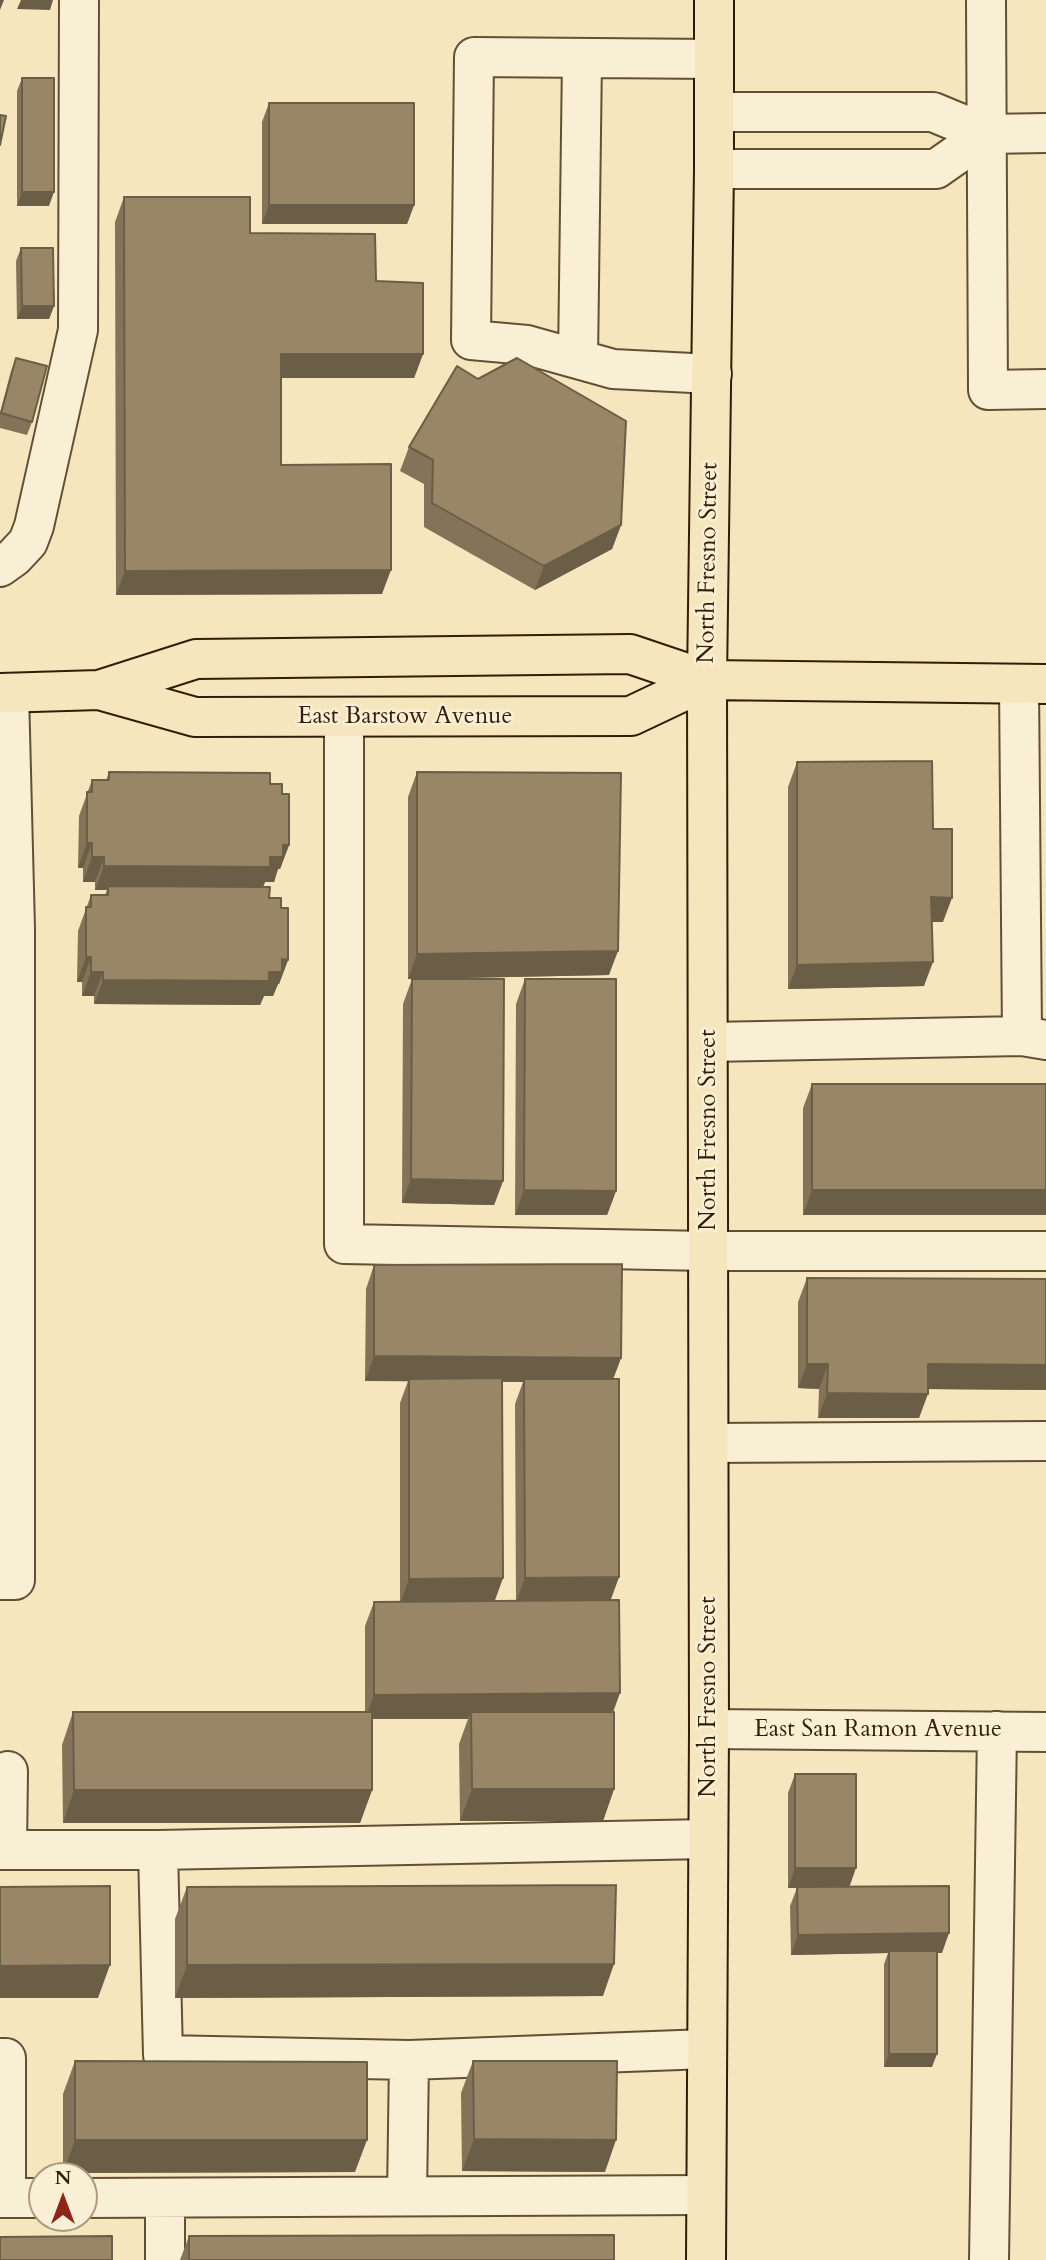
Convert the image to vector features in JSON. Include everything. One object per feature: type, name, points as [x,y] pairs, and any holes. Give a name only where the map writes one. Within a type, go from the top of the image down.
[{"type":"main road","name":"North Fresno Street","points":[[706,2260],[709,1730],[707,680],[714,0]]},
{"type":"main road","name":"East Barstow Avenue","points":[[5,693],[99,690],[196,659],[630,654],[707,680],[1032,684]]},
{"type":"main road","name":"East Barstow Avenue","points":[[99,690],[195,717],[631,716],[707,680]]},
{"type":"street","points":[[0,567],[15,557],[29,542],[78,330],[79,0]]},
{"type":"street","points":[[986,0],[988,390],[1046,389]]},
{"type":"street","points":[[712,374],[613,369],[527,345],[471,340],[474,57],[714,59]]},
{"type":"street","points":[[578,359],[582,58]]},
{"type":"street","points":[[714,112],[933,112],[986,134],[1046,133]]},
{"type":"street","points":[[714,169],[936,169],[986,134]]},
{"type":"street","points":[[709,1042],[1034,1038],[1032,684]]},
{"type":"street","points":[[0,1580],[15,1580],[7,1471],[5,693]]},
{"type":"street","points":[[344,718],[344,1244],[708,1251],[1046,1251]]},
{"type":"street","points":[[709,1443],[1046,1441]]},
{"type":"street","name":"East San Ramon Avenue","points":[[709,1730],[1046,1731]]},
{"type":"street","points":[[989,2260],[997,1731]]},
{"type":"street","points":[[8,1771],[4,1850],[158,1850],[708,1839]]},
{"type":"street","points":[[158,1850],[163,2055],[409,2060],[707,2049]]},
{"type":"street","points":[[0,2058],[6,2058],[16,2198]]},
{"type":"street","points":[[407,2196],[409,2060]]},
{"type":"street","points":[[98,2198],[706,2195]]},
{"type":"street","points":[[165,2260],[166,2198]]},
{"type":"building","points":[[22,78],[54,78],[54,192],[22,192]]},
{"type":"building","points":[[269,103],[414,103],[414,205],[269,205]]},
{"type":"building","points":[[0,115],[6,116],[0,145]]},
{"type":"building","points":[[124,197],[250,197],[250,233],[375,234],[376,281],[423,283],[423,354],[281,354],[281,465],[391,464],[391,570],[125,571]]},
{"type":"building","points":[[21,248],[53,248],[54,306],[22,306]]},
{"type":"building","points":[[16,358],[47,366],[32,422],[1,413]]},
{"type":"building","points":[[517,358],[626,421],[621,525],[544,566],[432,503],[433,460],[409,447],[457,366],[478,379]]},
{"type":"building","points":[[932,761],[933,829],[952,829],[952,898],[931,897],[933,962],[797,965],[797,762]]},
{"type":"building","points":[[109,772],[270,773],[270,784],[282,784],[282,794],[289,794],[289,845],[283,845],[283,857],[270,857],[270,867],[104,866],[104,857],[92,857],[92,843],[87,843],[87,792],[92,792],[92,780],[109,780]]},
{"type":"building","points":[[417,772],[621,773],[618,951],[417,954]]},
{"type":"building","points":[[108,886],[270,887],[269,898],[281,898],[281,908],[288,908],[288,960],[282,959],[282,972],[269,972],[269,981],[103,980],[103,972],[91,972],[91,957],[86,957],[86,907],[91,907],[91,895],[108,895]]},
{"type":"building","points":[[412,979],[504,979],[503,1181],[411,1179]]},
{"type":"building","points":[[525,979],[616,979],[616,1191],[524,1190]]},
{"type":"building","points":[[812,1084],[1046,1084],[1046,1190],[812,1190]]},
{"type":"building","points":[[622,1264],[621,1358],[374,1356],[374,1265]]},
{"type":"building","points":[[807,1278],[1046,1279],[1046,1365],[928,1364],[928,1394],[827,1393],[828,1364],[807,1364]]},
{"type":"building","points":[[502,1378],[503,1578],[409,1579],[409,1379]]},
{"type":"building","points":[[524,1379],[619,1379],[619,1577],[525,1578]]},
{"type":"building","points":[[619,1600],[620,1693],[374,1695],[374,1602]]},
{"type":"building","points":[[73,1712],[372,1712],[372,1790],[74,1790]]},
{"type":"building","points":[[471,1712],[614,1712],[614,1789],[472,1789]]},
{"type":"building","points":[[795,1774],[856,1774],[856,1868],[795,1868]]},
{"type":"building","points":[[616,1885],[614,1964],[187,1965],[187,1887]]},
{"type":"building","points":[[110,1886],[110,1965],[0,1966],[0,1887]]},
{"type":"building","points":[[949,1886],[949,1933],[798,1935],[797,1887]]},
{"type":"building","points":[[889,1951],[937,1951],[937,2054],[889,2054]]},
{"type":"building","points":[[75,2061],[367,2062],[367,2140],[75,2140]]},
{"type":"building","points":[[473,2061],[617,2061],[616,2140],[474,2139]]},
{"type":"building","points":[[614,2235],[614,2260],[189,2260],[189,2236]]},
{"type":"building","points":[[112,2236],[112,2260],[0,2260],[0,2237]]}]
